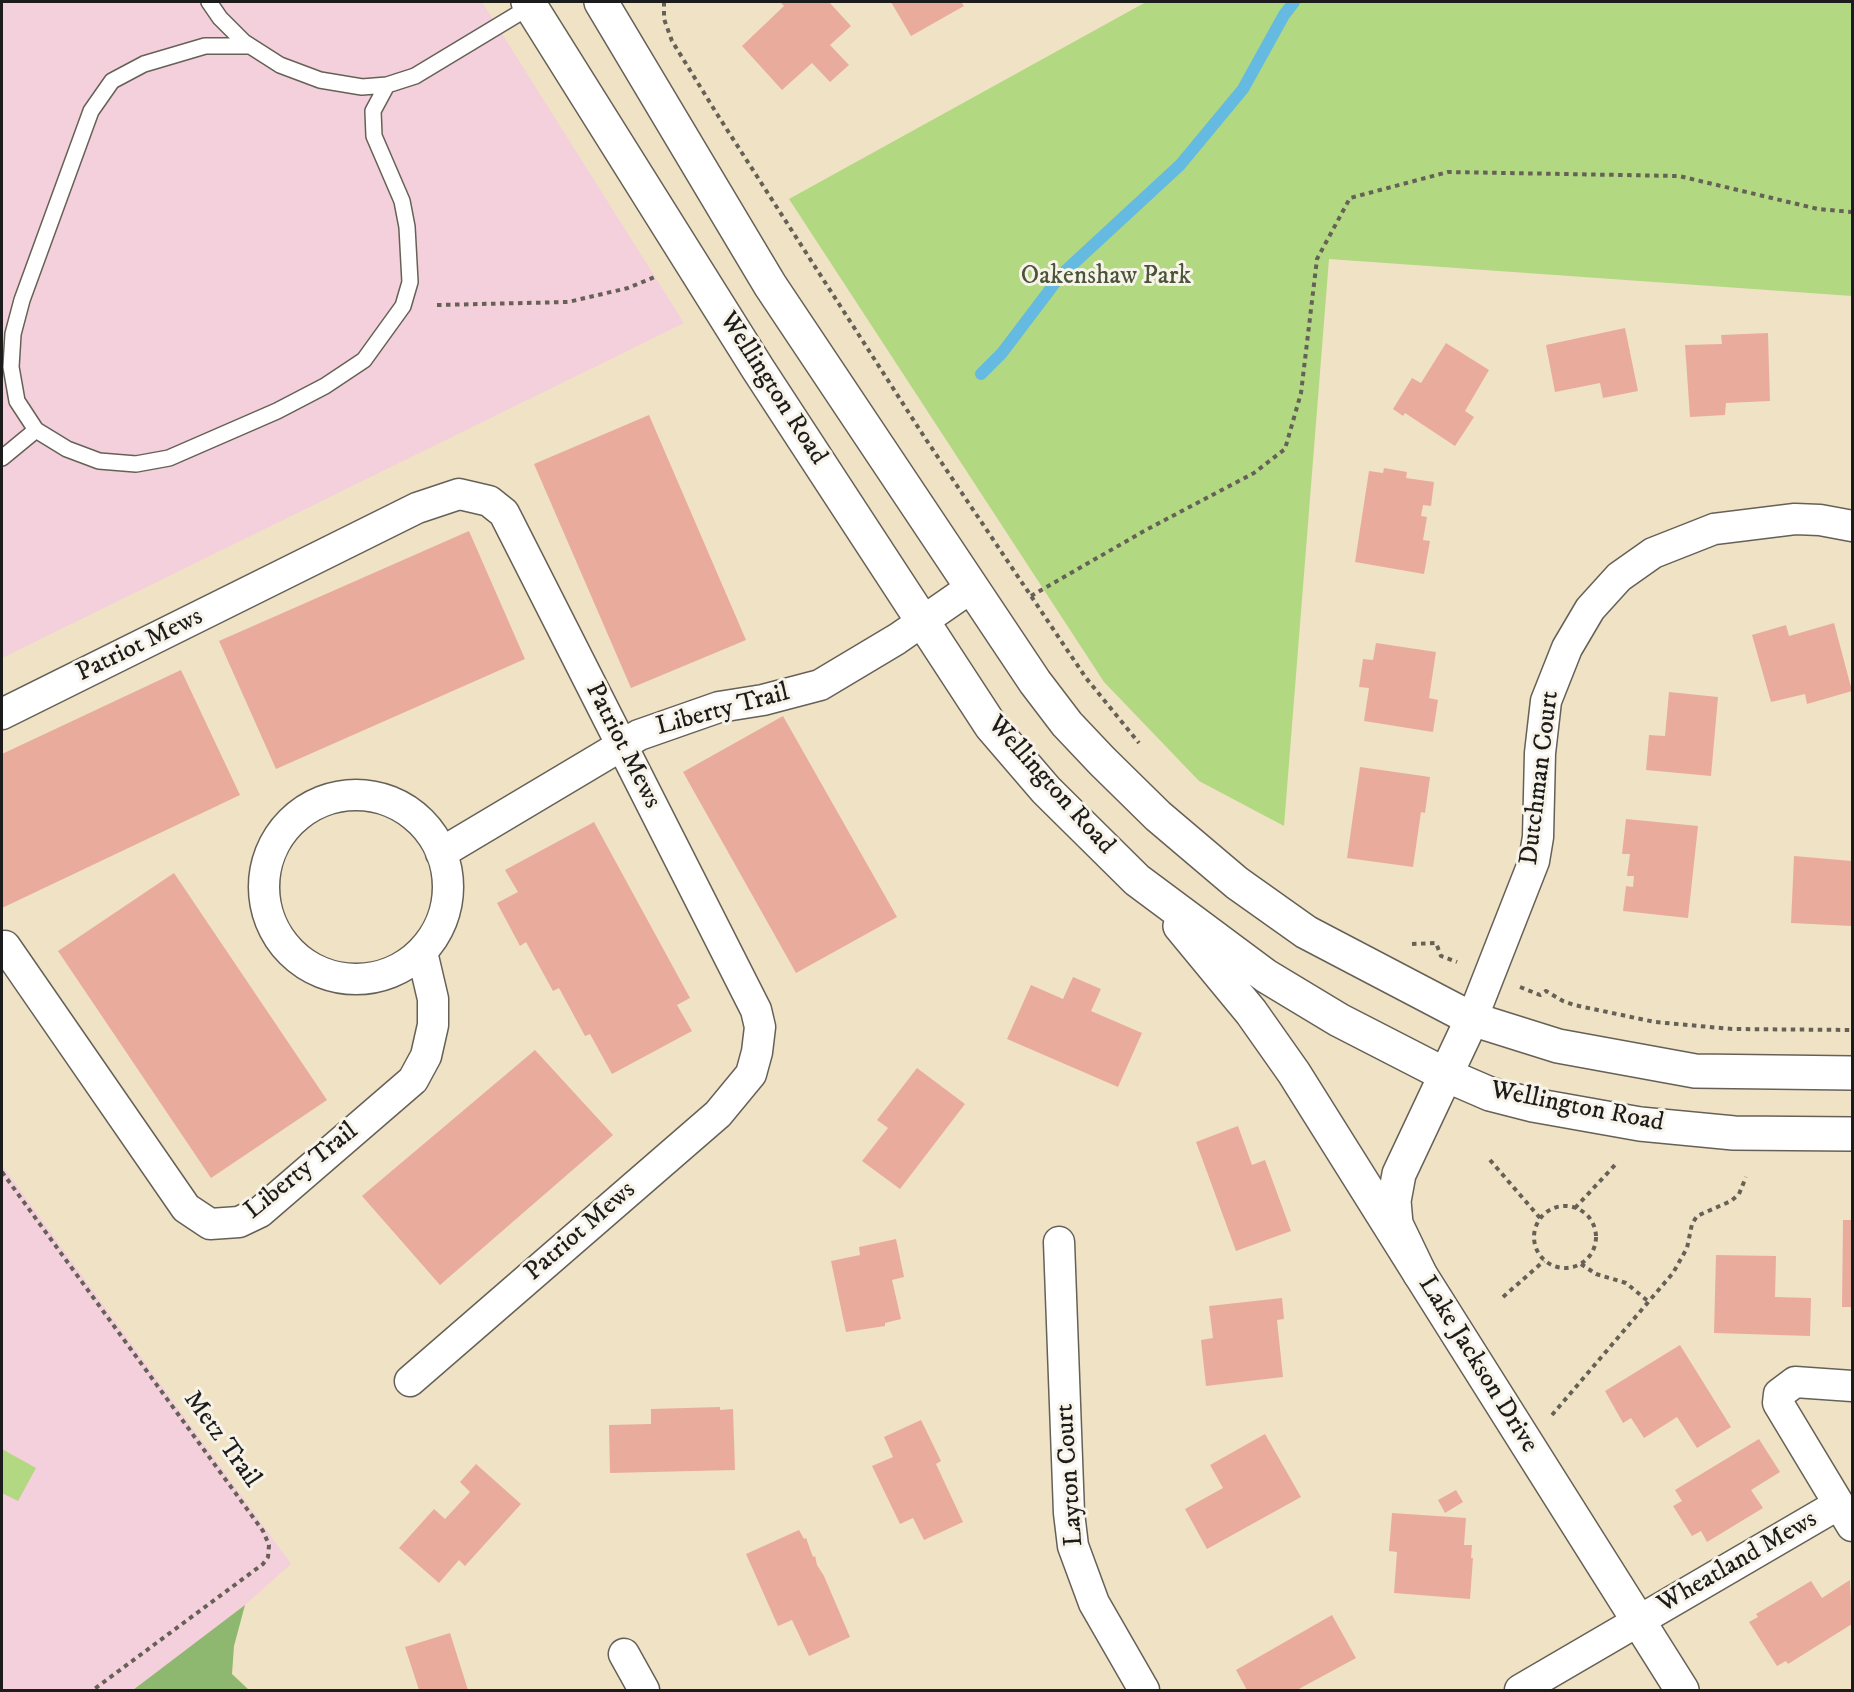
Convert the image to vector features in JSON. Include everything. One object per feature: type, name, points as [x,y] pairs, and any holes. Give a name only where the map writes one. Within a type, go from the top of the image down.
[{"type":"main road","points":[[601,2],[770,285],[972,587],[1067,724],[1158,816],[1237,884],[1306,932],[1472,1019],[1558,1046],[1629,1061],[1695,1071],[1852,1073]]},
{"type":"main road","name":"Wellington Road","points":[[533,3],[746,349],[992,726],[1021,762],[1112,856],[1150,890],[1266,976],[1339,1020],[1446,1075],[1490,1094],[1533,1105],[1640,1124],[1734,1133],[1852,1134]]},
{"type":"main road","points":[[1150,890],[1251,1011],[1319,1112],[1420,1274]]},
{"type":"main road","name":"Lake Jackson Drive","points":[[1472,1019],[1399,1174],[1394,1201],[1396,1224],[1420,1274],[1637,1622],[1682,1690]]},
{"type":"street","name":"Patriot Mews","points":[[2,714],[417,508],[459,494],[489,501],[504,513],[756,1010],[760,1027],[751,1074],[718,1114],[410,1381]]},
{"type":"street","name":"Dutchman Court","points":[[1472,1019],[1534,861],[1538,837],[1540,753],[1546,701],[1563,657],[1590,609],[1618,577],[1653,554],[1714,530],[1796,519],[1820,520],[1852,526]]},
{"type":"street","name":"Liberty Trail","points":[[441,852],[622,745],[672,722],[719,707],[763,700],[819,685],[922,622],[972,587]]},
{"type":"street","points":[[356,794],[380,798],[402,807],[422,822],[446,863],[448,887],[446,911],[436,933],[422,952],[402,967],[387,973],[356,979],[332,976],[310,967],[290,952],[275,933],[267,911],[263,887],[267,863],[275,841],[290,822],[310,807],[332,798],[356,794]]},
{"type":"street","name":"Liberty Trail","points":[[5,946],[186,1208],[210,1224],[239,1222],[260,1212],[413,1080],[426,1056],[433,1025],[433,999],[422,952]]},
{"type":"street","name":"Layton Court","points":[[1059,1242],[1069,1513],[1073,1546],[1094,1603],[1144,1690]]},
{"type":"street","name":"Wheatland Mews","points":[[1520,1690],[1637,1622],[1846,1515],[1778,1403],[1779,1394],[1796,1382],[1852,1386]]},
{"type":"street","points":[[624,1654],[645,1690]]},
{"type":"lane","points":[[209,2],[220,18],[250,45],[280,65],[320,80],[362,87],[387,85],[415,76],[533,3]]},
{"type":"lane","points":[[250,45],[205,45],[144,64],[112,81],[91,111],[22,300],[13,334],[11,367],[18,401],[36,430],[67,449],[99,461],[136,465],[158,460],[277,411],[325,386],[364,360],[404,306],[410,282],[407,227],[402,201],[374,136],[373,111],[387,85]]},
{"type":"lane","points":[[2,458],[36,430]]},
{"type":"path","points":[[664,2],[666,28],[687,66],[925,438],[1086,678],[1141,745]]},
{"type":"path","points":[[1032,596],[1144,531],[1254,473],[1286,449],[1301,393],[1317,259],[1350,198],[1448,172],[1679,176],[1818,209],[1852,212]]},
{"type":"path","points":[[436,305],[568,302],[628,288],[668,270]]},
{"type":"path","points":[[1408,944],[1436,943],[1441,956]]},
{"type":"path","points":[[1540,995],[1546,991],[1574,1005],[1629,1018],[1677,1025],[1764,1030],[1852,1030]]},
{"type":"path","points":[[1490,1160],[1540,1218]]},
{"type":"path","points":[[1575,1208],[1615,1165]]},
{"type":"path","name":"Metz Trail","points":[[2,1172],[263,1532],[269,1545],[268,1557],[263,1564],[93,1690]]},
{"type":"path","points":[[1527,1446],[1681,1261],[1697,1216],[1731,1202],[1739,1194],[1746,1178]]},
{"type":"path","points":[[1557,1207],[1575,1208],[1593,1223],[1596,1238],[1592,1253],[1581,1264],[1558,1268],[1544,1261],[1534,1239],[1540,1218],[1557,1207]]},
{"type":"path","points":[[1503,1297],[1544,1261]]},
{"type":"path","points":[[1581,1264],[1596,1274],[1626,1283],[1649,1302]]},
{"type":"shaded area","points":[[2,2],[482,2],[684,323],[2,658]]},
{"type":"shaded area","points":[[2,1165],[291,1564],[149,1690],[2,1690]]},
{"type":"green space","name":"Oakenshaw Park","points":[[1146,2],[1852,2],[1852,296],[1329,259],[1284,826],[1199,781],[1104,682],[789,199]]},
{"type":"green space","points":[[2,1449],[36,1468],[18,1501],[2,1493]]},
{"type":"green space","points":[[245,1605],[234,1646],[232,1674],[249,1690],[133,1690]]},
{"type":"building","points":[[780,2],[829,2],[851,26],[830,45],[849,65],[830,82],[812,63],[782,90],[742,46],[784,6]]},
{"type":"building","points":[[891,2],[961,2],[964,6],[911,36]]},
{"type":"building","points":[[1625,328],[1638,391],[1603,398],[1600,383],[1555,392],[1546,345]]},
{"type":"building","points":[[1768,333],[1770,401],[1726,403],[1725,415],[1690,417],[1685,345],[1722,344],[1721,335]]},
{"type":"building","points":[[1446,343],[1489,370],[1465,411],[1474,417],[1455,446],[1405,413],[1403,416],[1393,409],[1412,378],[1421,383]]},
{"type":"building","points":[[649,415],[746,640],[631,688],[534,464]]},
{"type":"building","points":[[1384,468],[1407,472],[1406,478],[1434,482],[1431,506],[1423,505],[1421,516],[1427,517],[1423,540],[1430,541],[1424,574],[1355,562],[1369,471],[1383,473]]},
{"type":"building","points":[[469,531],[525,659],[276,769],[219,641]]},
{"type":"building","points":[[1834,623],[1852,691],[1807,704],[1805,694],[1771,702],[1752,635],[1786,625],[1789,636]]},
{"type":"building","points":[[1376,643],[1436,652],[1429,698],[1438,700],[1433,732],[1364,721],[1369,688],[1359,687],[1363,659],[1373,660]]},
{"type":"building","points":[[181,670],[240,795],[2,908],[2,754]]},
{"type":"building","points":[[1669,692],[1718,697],[1711,776],[1646,770],[1649,735],[1665,736]]},
{"type":"building","points":[[783,716],[897,917],[796,973],[683,772]]},
{"type":"building","points":[[1360,767],[1430,777],[1425,813],[1421,812],[1413,867],[1347,858]]},
{"type":"building","points":[[1626,819],[1698,826],[1688,918],[1623,911],[1626,886],[1633,887],[1634,876],[1627,876],[1630,854],[1622,854]]},
{"type":"building","points":[[594,822],[690,998],[677,1005],[692,1031],[612,1074],[590,1034],[585,1036],[559,988],[553,991],[526,942],[520,946],[497,903],[518,892],[505,870]]},
{"type":"building","points":[[1794,856],[1852,861],[1852,926],[1791,923]]},
{"type":"building","points":[[174,873],[327,1100],[211,1178],[58,951]]},
{"type":"building","points":[[1073,977],[1101,989],[1091,1011],[1142,1033],[1118,1087],[1007,1039],[1031,985],[1063,999]]},
{"type":"building","points":[[535,1050],[613,1135],[440,1285],[362,1196]]},
{"type":"building","points":[[917,1068],[965,1104],[900,1189],[862,1161],[888,1128],[877,1120]]},
{"type":"building","points":[[1238,1126],[1252,1165],[1265,1160],[1291,1231],[1236,1251],[1196,1142]]},
{"type":"building","points":[[1843,1220],[1852,1220],[1852,1307],[1842,1307]]},
{"type":"building","points":[[896,1239],[904,1277],[892,1280],[901,1319],[885,1323],[885,1326],[846,1332],[831,1261],[860,1255],[859,1247]]},
{"type":"building","points":[[1716,1255],[1776,1256],[1775,1297],[1811,1298],[1810,1336],[1714,1333]]},
{"type":"building","points":[[1282,1298],[1284,1319],[1277,1320],[1283,1377],[1206,1386],[1201,1340],[1213,1338],[1209,1306]]},
{"type":"building","points":[[1680,1345],[1731,1427],[1697,1448],[1677,1417],[1644,1438],[1631,1418],[1623,1423],[1605,1391]]},
{"type":"building","points":[[720,1407],[720,1410],[733,1409],[735,1470],[610,1473],[609,1425],[651,1424],[651,1409]]},
{"type":"building","points":[[921,1420],[941,1461],[936,1464],[963,1522],[924,1540],[913,1518],[900,1524],[872,1466],[893,1457],[884,1437]]},
{"type":"building","points":[[1265,1434],[1301,1497],[1207,1549],[1185,1509],[1223,1488],[1210,1465]]},
{"type":"building","points":[[1759,1439],[1780,1472],[1751,1490],[1763,1508],[1707,1542],[1701,1531],[1692,1536],[1673,1506],[1682,1501],[1675,1490]]},
{"type":"building","points":[[476,1464],[521,1504],[465,1566],[459,1560],[439,1583],[399,1548],[434,1509],[445,1519],[470,1492],[460,1482]]},
{"type":"building","points":[[1456,1490],[1463,1502],[1445,1513],[1438,1500]]},
{"type":"building","points":[[1392,1513],[1466,1518],[1464,1545],[1472,1545],[1471,1558],[1473,1558],[1470,1599],[1394,1593],[1397,1552],[1389,1551]]},
{"type":"building","points":[[799,1530],[804,1539],[806,1538],[813,1557],[815,1556],[850,1637],[809,1656],[792,1620],[778,1626],[746,1554]]},
{"type":"building","points":[[1850,1580],[1852,1624],[1788,1664],[1786,1661],[1777,1666],[1749,1622],[1758,1617],[1756,1614],[1811,1581],[1822,1598]]},
{"type":"building","points":[[1332,1615],[1356,1658],[1297,1690],[1247,1690],[1236,1670]]},
{"type":"building","points":[[450,1633],[468,1690],[419,1690],[405,1647]]},
{"type":"waterway","points":[[981,374],[1002,353],[1061,275],[1180,165],[1243,89],[1284,15],[1294,2]]}]
